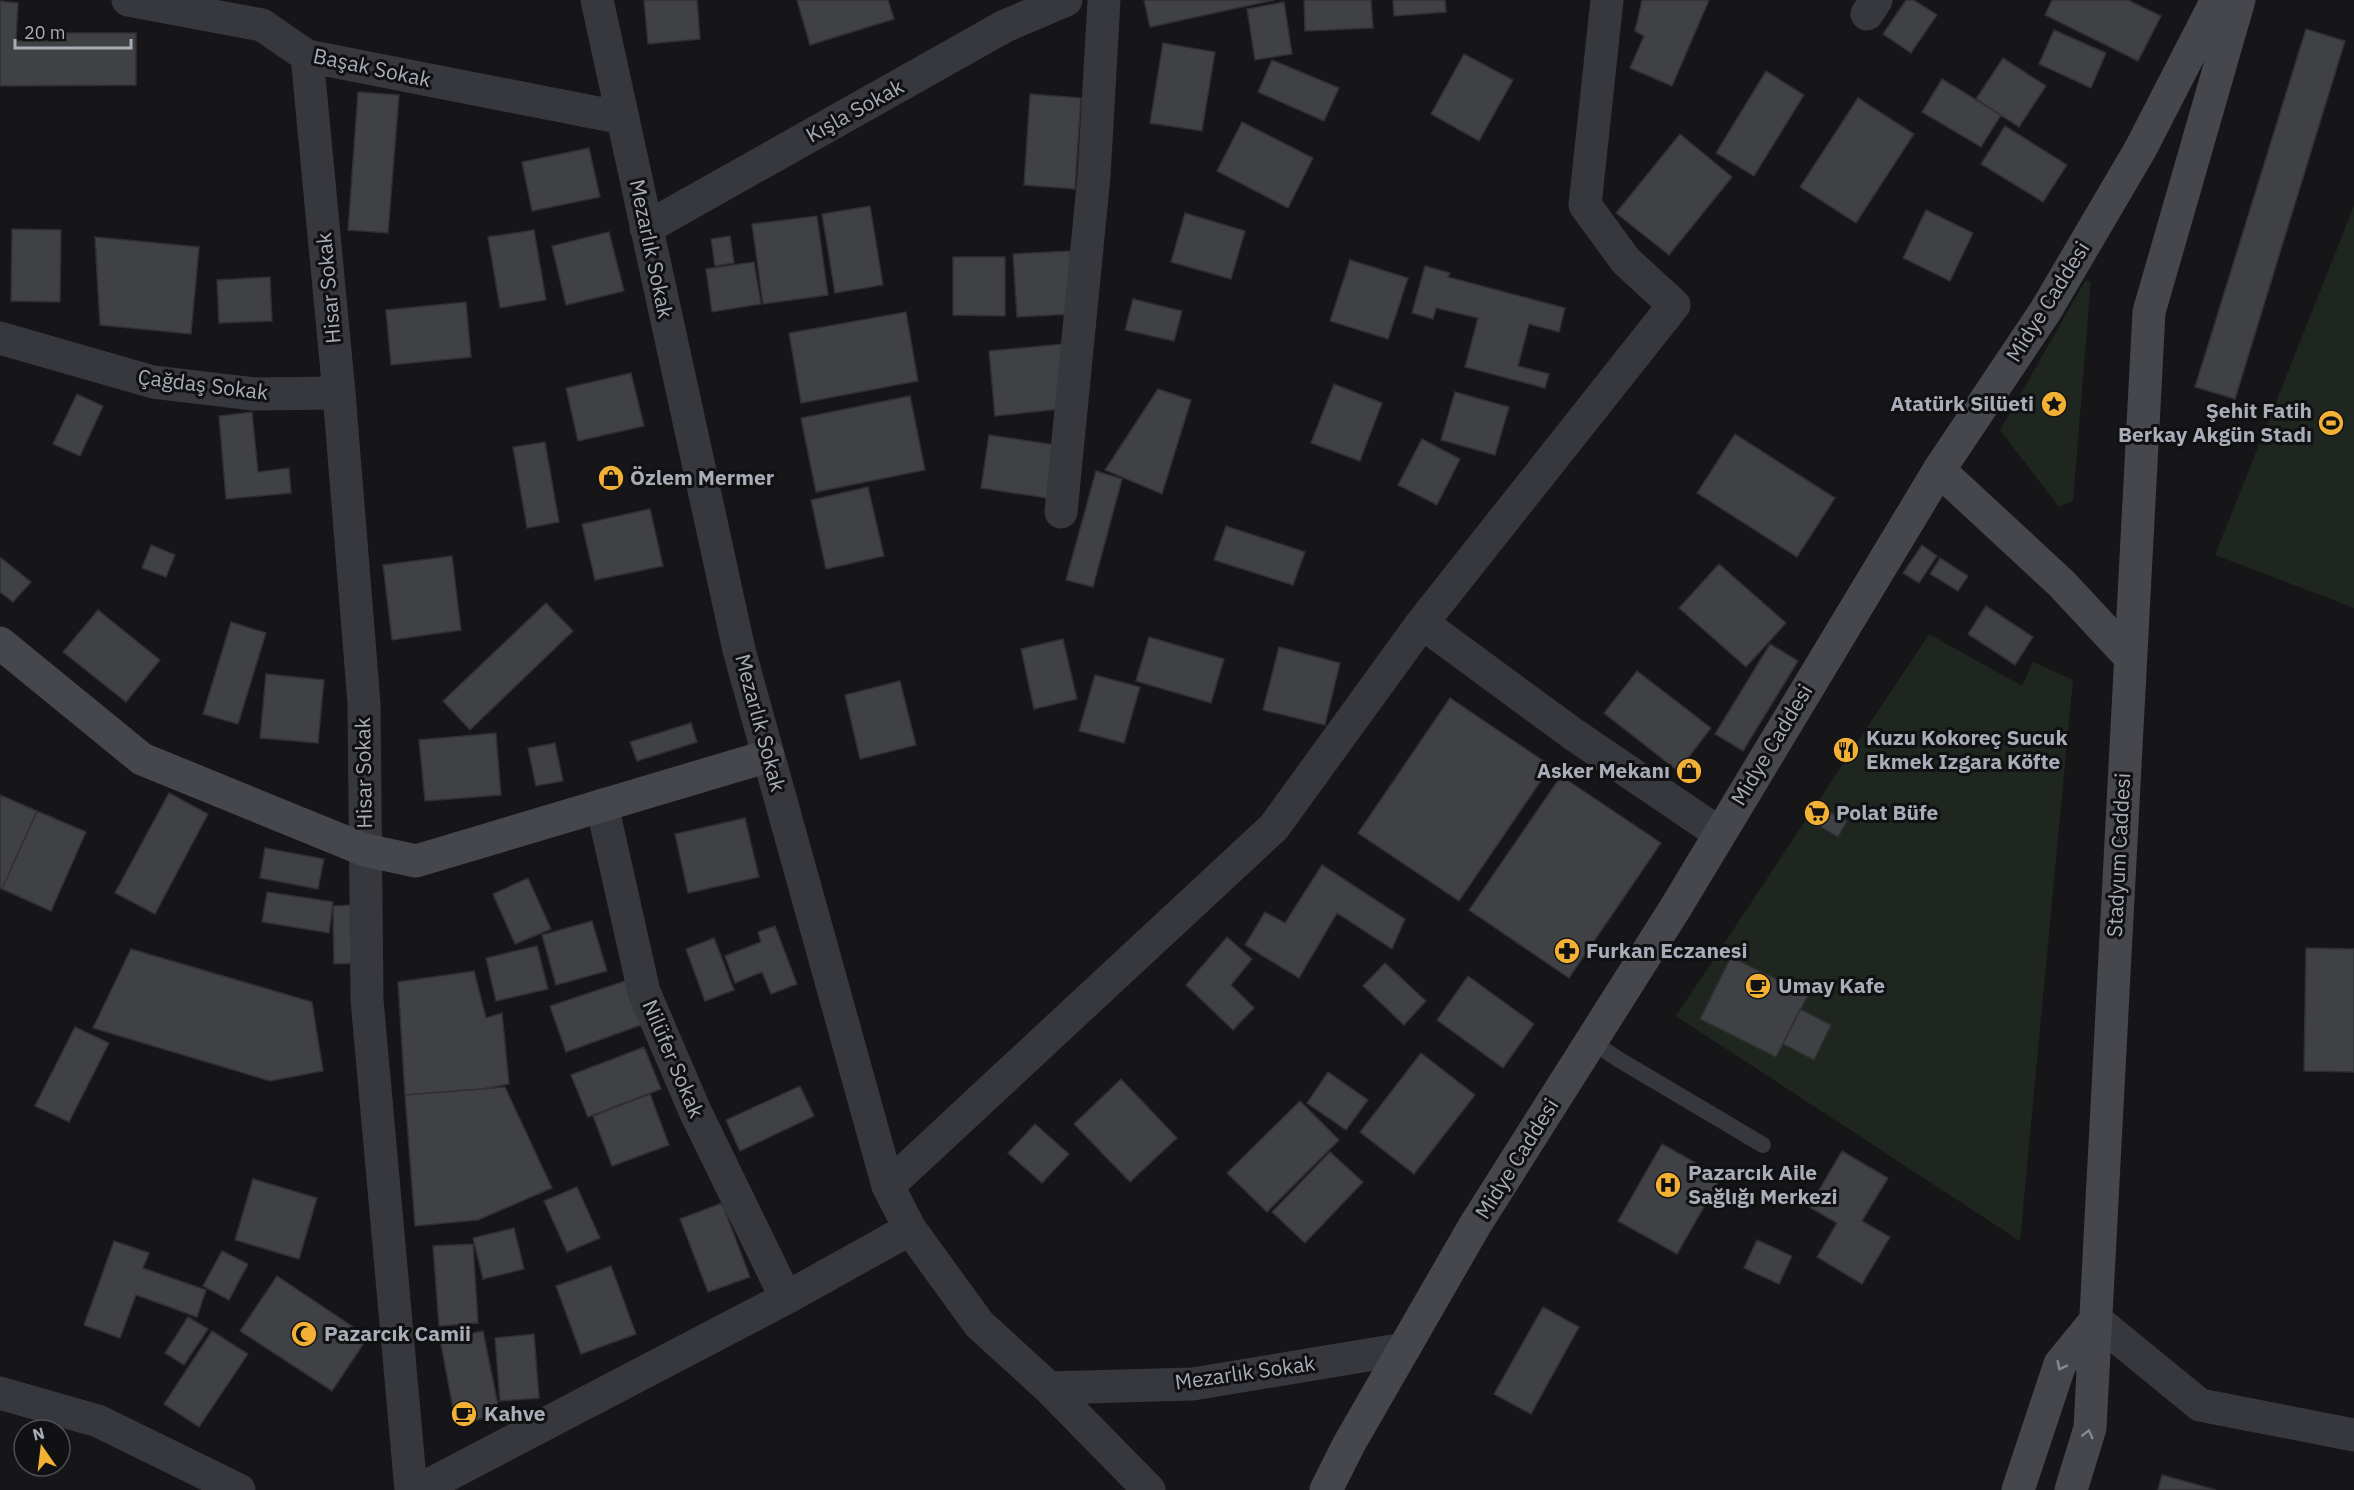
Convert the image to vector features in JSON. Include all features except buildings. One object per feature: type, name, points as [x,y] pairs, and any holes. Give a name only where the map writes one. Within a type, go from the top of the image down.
[{"type":"street","name":"Başak Sokak","points":[[128,0],[262,26],[307,56],[623,118]]},
{"type":"street","name":"Mezarlık Sokak","points":[[597,0],[739,650],[888,1186],[910,1229],[979,1323],[1049,1388],[1149,1490]]},
{"type":"street","name":"Kışla Sokak","points":[[646,228],[1006,13],[1066,0]]},
{"type":"street","points":[[1061,512],[1094,176],[1104,0]]},
{"type":"street","points":[[888,1186],[1274,827],[1422,623],[1674,305],[1626,261],[1585,205],[1607,0]]},
{"type":"street","name":"Midye Caddesi","points":[[1326,1490],[1475,1225],[1719,833],[1939,470],[2046,310],[2141,148],[2217,0]]},
{"type":"street","name":"Stadyum Caddesi","points":[[2072,1490],[2090,1428],[2129,656],[2149,312],[2240,0]]},
{"type":"street","name":"Hisar Sokak","points":[[307,56],[339,393],[364,703],[367,1000],[411,1490]]},
{"type":"street","name":"Çağdaş Sokak","points":[[0,338],[153,382],[254,394],[339,393]]},
{"type":"street","points":[[1939,470],[2061,583],[2129,656]]},
{"type":"street","points":[[1422,623],[1573,734],[1719,833]]},
{"type":"street","points":[[0,643],[142,759],[365,850],[416,861],[768,756]]},
{"type":"street","name":"Nilüfer Sokak","points":[[602,805],[644,992],[695,1111],[786,1298]]},
{"type":"street","points":[[419,1490],[786,1298],[910,1229]]},
{"type":"street","points":[[2018,1490],[2060,1364],[2096,1320],[2199,1405],[2354,1435]]},
{"type":"street","name":"Mezarlık Sokak","points":[[1049,1388],[1193,1384],[1404,1349]]},
{"type":"street","points":[[0,1393],[98,1421],[239,1490]]},
{"type":"lane","points":[[1591,1041],[1763,1145]]},
{"type":"shaded area","points":[[2354,206],[2354,608],[2215,555]]},
{"type":"shaded area","points":[[2085,281],[2091,281],[2073,501],[2059,507],[2000,430]]},
{"type":"shaded area","points":[[1929,634],[2022,686],[2033,662],[2073,680],[2020,1241],[1676,1016]]},
{"type":"place","name":"Atatürk Silüeti","points":[[2054,404]]},
{"type":"place","name":"Şehit Fatih Berkay Akgün Stadı","points":[[2331,423]]},
{"type":"place","name":"Özlem Mermer","points":[[611,478]]},
{"type":"place","name":"Kuzu Kokoreç Sucuk Ekmek Izgara Köfte","points":[[1846,750]]},
{"type":"place","name":"Asker Mekanı","points":[[1689,771]]},
{"type":"place","name":"Polat Büfe","points":[[1817,813]]},
{"type":"place","name":"Furkan Eczanesi","points":[[1567,951]]},
{"type":"place","name":"Umay Kafe","points":[[1758,986]]},
{"type":"place","name":"Pazarcık Aile Sağlığı Merkezi","points":[[1668,1185]]},
{"type":"place","name":"Pazarcık Camii","points":[[304,1334]]},
{"type":"place","name":"Kahve","points":[[464,1414]]}]
